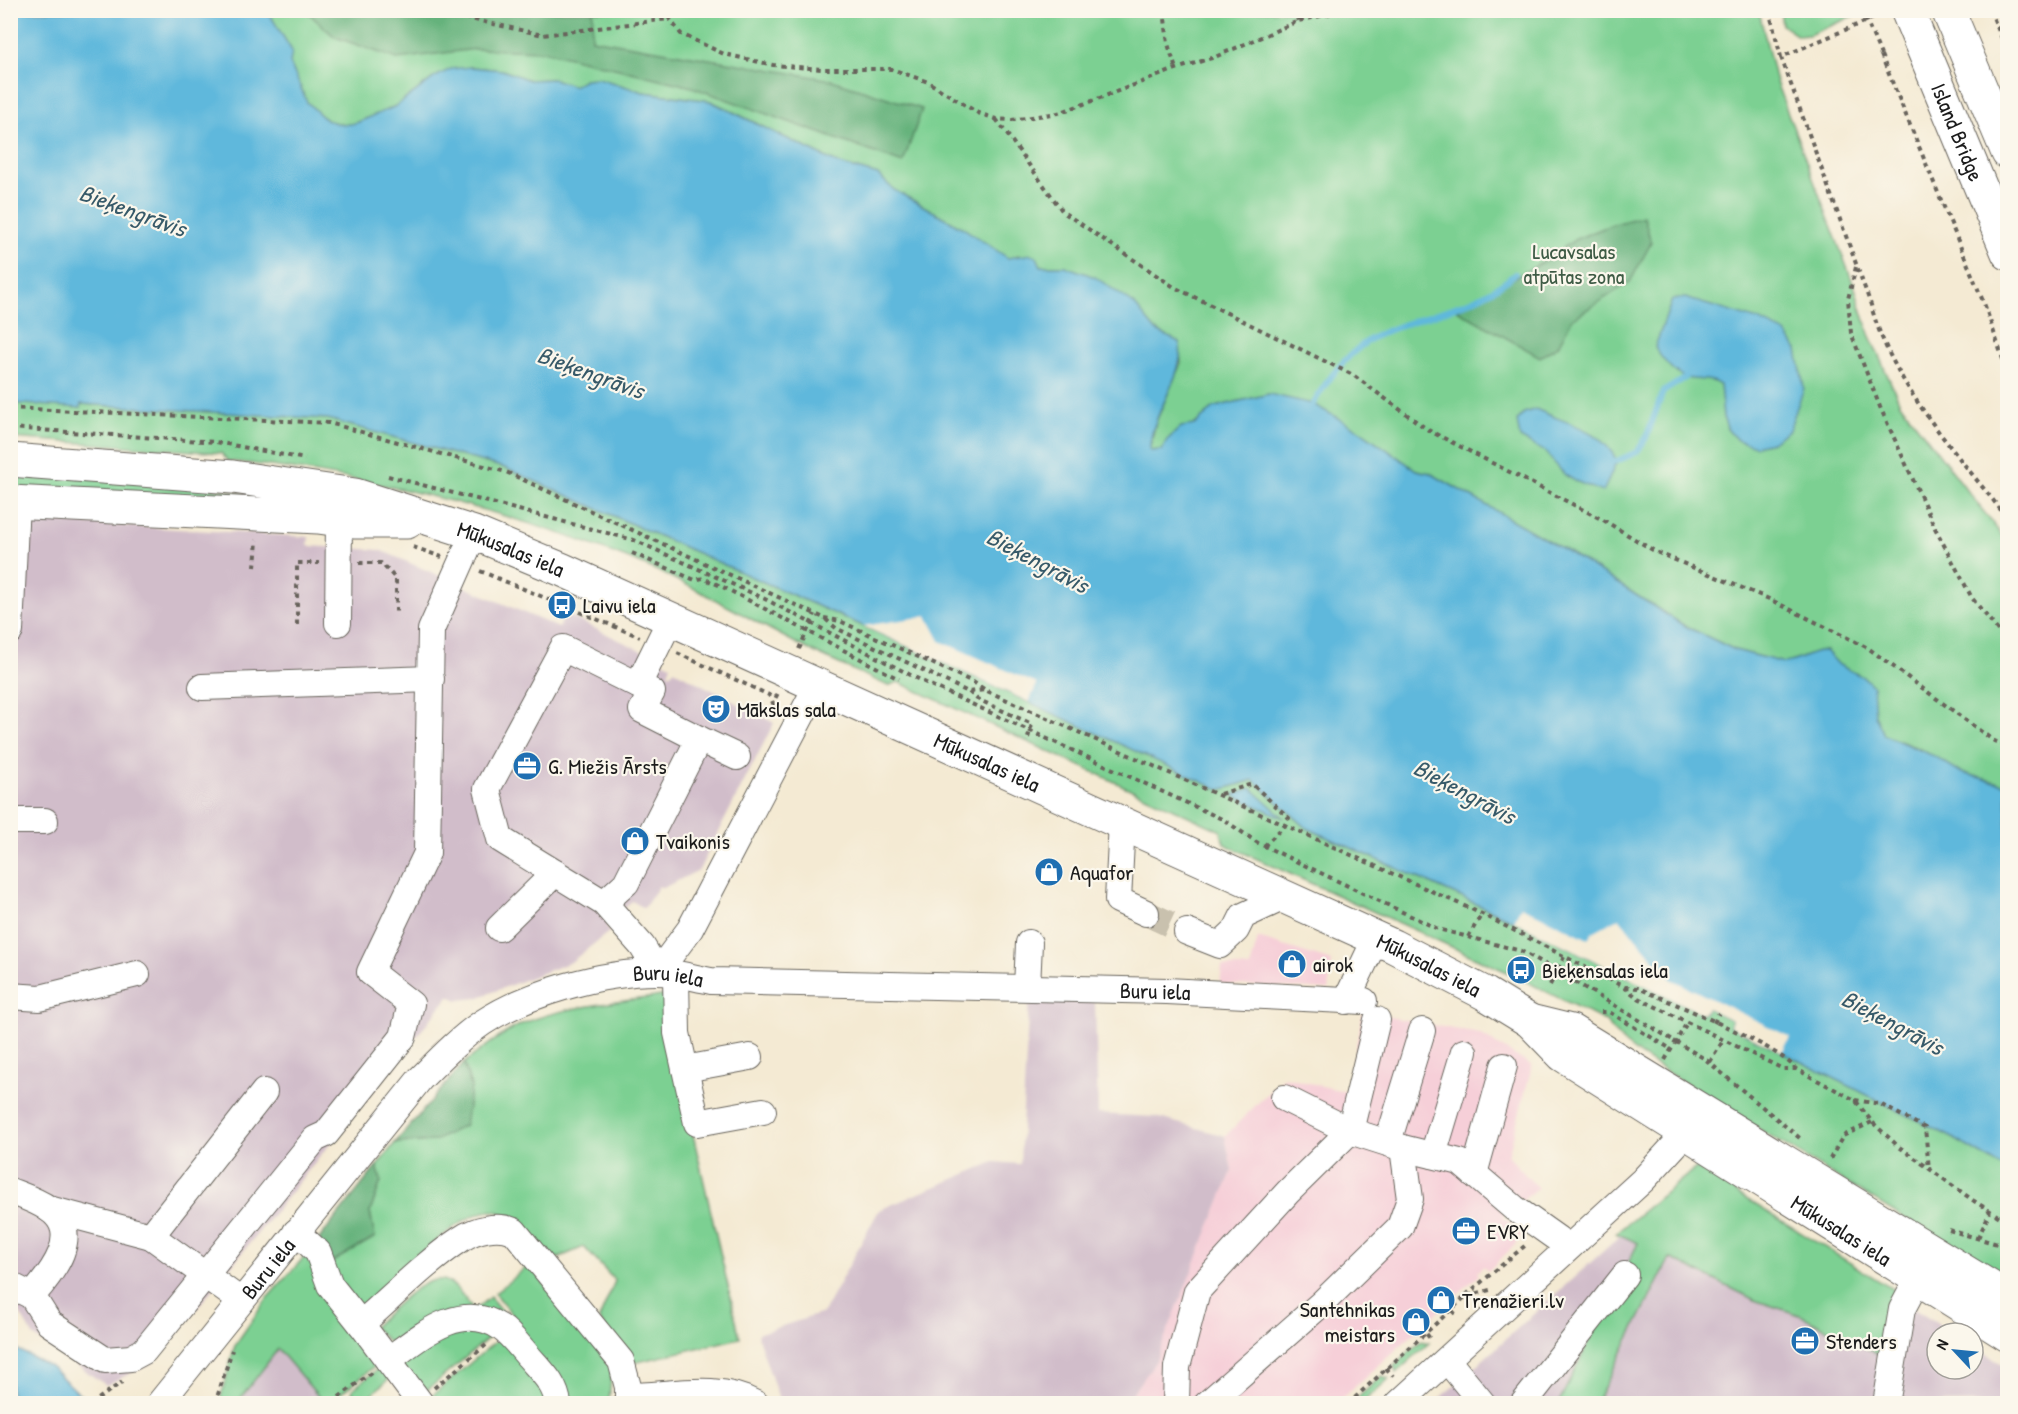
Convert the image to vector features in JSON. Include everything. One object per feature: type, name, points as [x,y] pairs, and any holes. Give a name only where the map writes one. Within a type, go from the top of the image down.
[{"type":"main road","name":"Island Bridge","points":[[1951,17],[2007,153]]},
{"type":"main road","name":"Island Bridge","points":[[1913,25],[2007,254]]},
{"type":"main road","name":"Mūkusalas iela","points":[[10,460],[163,470],[317,488],[355,495],[474,534],[664,631],[804,677],[1286,896],[1436,967],[1530,1021],[1563,1055],[1696,1122],[2007,1298]]},
{"type":"main road","name":"Mūkusalas iela","points":[[13,502],[435,522]]},
{"type":"main road","name":"Mūkusalas iela","points":[[1696,1122],[1918,1279],[2007,1335]]},
{"type":"street","points":[[11,627],[13,502]]},
{"type":"street","points":[[338,623],[339,519]]},
{"type":"street","points":[[49,1209],[62,1223],[64,1246],[52,1273],[21,1291],[49,1323],[85,1348],[105,1360],[131,1358],[144,1351],[315,1139],[326,1134],[403,1037],[411,1004],[370,972],[427,853],[432,630],[474,534]]},
{"type":"street","points":[[638,685],[664,631]]},
{"type":"street","points":[[737,757],[642,710],[652,692],[563,648],[487,789],[500,839],[604,903],[614,917],[667,973],[697,1123],[763,1111]]},
{"type":"street","points":[[667,973],[690,929],[804,677]]},
{"type":"street","points":[[202,687],[430,679]]},
{"type":"street","points":[[604,903],[626,883],[699,739]]},
{"type":"street","points":[[10,821],[45,821]]},
{"type":"street","points":[[1122,822],[1118,900],[1146,913]]},
{"type":"street","points":[[500,928],[555,873]]},
{"type":"street","points":[[1186,932],[1220,945],[1236,930],[1243,916],[1286,896]]},
{"type":"street","points":[[1176,1404],[1176,1367],[1197,1291],[1288,1192],[1350,1131],[1362,1007],[1376,938]]},
{"type":"street","points":[[1027,987],[1029,943]]},
{"type":"street","name":"Buru iela","points":[[159,1404],[420,1079],[467,1034],[491,1018],[528,999],[606,977],[667,973],[711,981],[1027,987],[1362,1007]]},
{"type":"street","points":[[10,996],[40,998],[137,974]]},
{"type":"street","points":[[1207,1404],[1322,1303],[1400,1227],[1410,1199],[1395,1145],[1422,1031]]},
{"type":"street","points":[[1433,1155],[1464,1052]]},
{"type":"street","points":[[685,1069],[750,1057]]},
{"type":"street","points":[[1474,1174],[1504,1066]]},
{"type":"street","points":[[151,1236],[264,1092]]},
{"type":"street","points":[[1284,1098],[1350,1131],[1460,1162],[1515,1208],[1569,1247]]},
{"type":"street","points":[[1398,1404],[1439,1350],[1569,1247],[1643,1180],[1696,1122]]},
{"type":"street","points":[[10,1191],[49,1209],[151,1236],[241,1301]]},
{"type":"street","points":[[361,1324],[462,1238],[491,1227],[505,1227],[514,1231],[528,1247],[621,1361],[628,1400],[686,1392],[721,1393],[756,1404]]},
{"type":"street","points":[[296,1232],[318,1252],[330,1285],[419,1402]]},
{"type":"street","points":[[1523,1404],[1625,1275]]},
{"type":"street","points":[[1886,1404],[1902,1309],[1918,1279]]},
{"type":"street","points":[[388,1360],[433,1328],[451,1319],[483,1320],[504,1330],[549,1380],[556,1392],[558,1404]]},
{"type":"street","points":[[1439,1350],[1483,1404]]},
{"type":"path","points":[[430,10],[543,35],[668,19]]},
{"type":"path","points":[[663,10],[681,34],[724,54],[773,64],[821,69],[892,69],[928,82],[978,113],[996,119],[1012,120],[1058,112],[1215,57],[1298,21],[1347,10]]},
{"type":"path","points":[[1164,10],[1168,44],[1176,69]]},
{"type":"path","points":[[1294,10],[1298,21]]},
{"type":"path","points":[[1769,10],[1781,57],[1856,265],[1878,335],[1922,409],[2007,519]]},
{"type":"path","points":[[1862,10],[1985,306],[2007,374]]},
{"type":"path","points":[[1781,57],[1891,10]]},
{"type":"path","points":[[1990,10],[2007,53]]},
{"type":"path","points":[[996,119],[1063,212],[1173,287],[1353,375],[1428,430],[1605,521],[1656,552],[1769,600],[1868,648],[1994,741],[2007,746]]},
{"type":"path","points":[[1856,265],[1848,298],[1851,333],[1880,407],[1935,528],[1961,578],[1972,598],[2007,643]]},
{"type":"path","points":[[10,408],[328,423],[506,472],[824,618],[840,621],[909,650],[985,690],[1482,914],[1624,987],[1638,998],[1783,1069],[1796,1069]]},
{"type":"path","points":[[255,567],[257,537]]},
{"type":"path","points":[[402,545],[423,549],[461,564],[664,631],[769,695],[773,703]]},
{"type":"path","points":[[632,553],[695,580],[703,578],[900,679]]},
{"type":"path","points":[[297,625],[297,563],[381,563],[396,579],[396,614]]},
{"type":"path","points":[[703,578],[710,565]]},
{"type":"path","points":[[804,677],[808,631],[815,614]]},
{"type":"path","points":[[824,618],[836,628],[1032,724],[1028,738]]},
{"type":"path","points":[[968,692],[985,690]]},
{"type":"path","points":[[1220,794],[1252,784],[1290,818],[1286,825],[1264,846]]},
{"type":"path","points":[[1468,937],[1482,914]]},
{"type":"path","points":[[1550,985],[1564,957]]},
{"type":"path","points":[[1624,987],[1638,988],[1714,1023],[1788,1060],[1796,1069],[1855,1100],[1880,1104],[1926,1128],[1929,1169]]},
{"type":"path","points":[[1602,1012],[1609,1012],[1671,1049]]},
{"type":"path","points":[[1714,1023],[1719,1013]]},
{"type":"path","points":[[1660,1068],[1688,1021]]},
{"type":"path","points":[[1710,1062],[1724,1039]]},
{"type":"path","points":[[1676,1041],[1710,1062],[1808,1145]]},
{"type":"path","points":[[1855,1100],[1872,1122],[1929,1169],[2007,1222]]},
{"type":"path","points":[[1830,1159],[1843,1136],[1872,1122]]},
{"type":"path","points":[[1822,1154],[1839,1165]]},
{"type":"path","points":[[1978,1238],[1990,1212]]},
{"type":"path","points":[[1943,1228],[2007,1247]]},
{"type":"path","points":[[1347,1395],[1350,1402],[1425,1332],[1530,1241],[1535,1245]]},
{"type":"path","points":[[1466,1296],[1496,1288]]},
{"type":"path","points":[[1446,1304],[1458,1317]]},
{"type":"path","points":[[1421,1327],[1439,1350]]},
{"type":"path","points":[[419,1402],[504,1330]]},
{"type":"path","points":[[215,1404],[233,1346]]},
{"type":"path","points":[[339,1397],[388,1360]]},
{"type":"path","points":[[1386,1368],[1393,1376]]},
{"type":"path","points":[[91,1404],[111,1387]]},
{"type":"shaded area","points":[[10,519],[309,537],[308,546],[380,550],[559,628],[565,614],[671,665],[668,673],[671,674],[674,670],[774,723],[699,870],[663,888],[659,886],[644,908],[632,901],[606,926],[610,931],[571,962],[477,998],[458,1000],[449,996],[154,1362],[106,1385],[33,1336],[18,1310],[11,1307]]},
{"type":"shaded area","name":"airok","points":[[1258,938],[1332,961],[1328,990],[1220,984],[1222,966],[1250,968]]},
{"type":"shaded area","points":[[1029,1000],[1095,1002],[1098,1114],[1156,1117],[1225,1136],[1232,1171],[1155,1362],[1125,1403],[780,1403],[757,1334],[823,1313],[879,1210],[994,1162],[1020,1164]]},
{"type":"shaded area","points":[[1363,1012],[1480,1034],[1532,1066],[1508,1156],[1538,1188],[1502,1217],[1522,1232],[1516,1244],[1488,1271],[1484,1266],[1477,1272],[1479,1275],[1337,1403],[1125,1404],[1155,1361],[1232,1171],[1225,1136],[1284,1077],[1347,1092]]},
{"type":"shaded area","points":[[1693,1170],[1933,1321],[1925,1321],[1925,1381],[1985,1381],[1985,1353],[2007,1367],[2007,1403],[1434,1404]]},
{"type":"shaded area","points":[[278,1349],[324,1403],[237,1404]]},
{"type":"green space","points":[[1780,10],[1854,11],[1856,15],[1809,35],[1798,36],[1782,25]]},
{"type":"green space","name":"Lucavsalas atpūtas zona","points":[[264,11],[1759,11],[1776,82],[1855,288],[1869,334],[1900,403],[2007,542],[2007,785],[1962,773],[1918,748],[1884,735],[1874,715],[1873,686],[1865,678],[1839,665],[1826,651],[1784,663],[1735,650],[1683,625],[1573,555],[1430,473],[1416,470],[1359,430],[1269,394],[1215,407],[1194,425],[1167,440],[1162,450],[1149,451],[1156,422],[1181,363],[1179,342],[1156,331],[1134,304],[1065,266],[1041,266],[1018,255],[1008,259],[963,228],[894,190],[878,175],[839,164],[711,101],[643,92],[598,78],[585,79],[574,86],[553,79],[529,80],[502,70],[471,67],[435,77],[396,106],[356,123],[344,125],[326,120],[307,102],[290,63],[290,55]]},
{"type":"green space","points":[[306,11],[593,11],[592,39],[832,80],[922,109],[903,163],[692,87],[545,51],[476,49],[397,59],[335,37]]},
{"type":"green space","points":[[1644,216],[1651,243],[1630,282],[1572,319],[1558,346],[1540,357],[1457,310],[1541,263],[1576,239],[1611,225]]},
{"type":"green space","points":[[11,403],[79,407],[80,404],[328,419],[505,468],[863,626],[1220,790],[1253,780],[1307,828],[1514,921],[1619,918],[1783,1052],[1953,1138],[2007,1170],[2007,1282],[1641,1056],[1624,1043],[1605,1021],[1507,972],[1224,844],[1221,831],[898,682],[888,686],[826,658],[688,585],[646,566],[527,523],[478,508],[379,484],[228,461],[221,453],[11,438]]},
{"type":"green space","points":[[10,472],[196,485],[317,507],[11,490]]},
{"type":"green space","points":[[669,995],[667,1022],[740,1338],[630,1364],[599,1319],[615,1281],[584,1247],[553,1260],[521,1226],[498,1212],[485,1212],[451,1229],[374,1300],[358,1305],[327,1265],[375,1237],[370,1212],[381,1181],[377,1166],[395,1143],[435,1141],[471,1087],[464,1063],[507,1032],[522,1024],[557,1012]]},
{"type":"green space","points":[[464,1063],[471,1087],[465,1125],[435,1141],[395,1143]]},
{"type":"green space","points":[[377,1166],[381,1181],[370,1212],[375,1237],[327,1265],[319,1239]]},
{"type":"green space","points":[[1696,1168],[1899,1293],[1886,1358],[1800,1315],[1757,1301],[1670,1258],[1596,1403],[1558,1404],[1638,1243],[1616,1233]]},
{"type":"green space","points":[[308,1253],[381,1361],[333,1400],[335,1403],[324,1403],[278,1349],[237,1403],[219,1404],[235,1345],[268,1297]]},
{"type":"green space","points":[[529,1265],[612,1367],[609,1401],[605,1403],[561,1403],[504,1322],[392,1345],[373,1327],[408,1294],[430,1282],[440,1280],[453,1285],[474,1310],[490,1297],[514,1326],[518,1322],[495,1293]]},
{"type":"green space","points":[[446,1322],[499,1329],[425,1392],[397,1362]]},
{"type":"green space","points":[[503,1335],[553,1403],[430,1404],[427,1400]]},
{"type":"green space","points":[[1421,1341],[1429,1343],[1396,1373],[1394,1366]]},
{"type":"green space","points":[[383,1365],[391,1377],[371,1395],[378,1403],[361,1403],[352,1393],[353,1389]]},
{"type":"green space","points":[[1382,1376],[1389,1379],[1362,1403],[1352,1403]]},
{"type":"water","name":"Bieķengrāvis","points":[[10,11],[264,11],[272,18],[292,51],[290,63],[307,102],[326,120],[343,125],[356,123],[396,106],[435,77],[451,69],[471,67],[502,70],[529,80],[553,79],[574,86],[585,79],[598,78],[643,92],[710,101],[839,164],[878,175],[894,190],[963,228],[1008,258],[1031,254],[1037,257],[1041,266],[1065,266],[1095,277],[1134,304],[1156,331],[1179,342],[1181,354],[1174,380],[1155,424],[1150,451],[1162,450],[1167,440],[1181,427],[1194,425],[1215,407],[1269,394],[1313,404],[1359,430],[1416,470],[1430,473],[1573,555],[1683,625],[1735,650],[1784,663],[1826,651],[1839,665],[1865,678],[1873,686],[1875,715],[1884,735],[1934,756],[1962,773],[2007,785],[2007,1170],[1953,1138],[1730,1026],[1732,1020],[1707,1008],[1703,1014],[1514,921],[1307,828],[1253,780],[1220,790],[863,626],[505,468],[328,419],[81,404],[80,408],[11,403]]},
{"type":"water","points":[[1685,298],[1758,320],[1786,333],[1797,350],[1804,388],[1789,430],[1772,442],[1755,446],[1737,440],[1728,430],[1723,417],[1720,385],[1712,381],[1681,376],[1657,351],[1655,347],[1672,300]]},
{"type":"water","points":[[1536,409],[1582,428],[1602,441],[1610,450],[1617,461],[1603,492],[1565,475],[1544,451],[1520,438],[1517,421],[1524,413]]},
{"type":"water","points":[[1251,788],[1284,818],[1232,795]]},
{"type":"water","points":[[10,1346],[50,1366],[87,1401],[85,1404],[11,1403]]},
{"type":"pier","points":[[927,616],[940,641],[1037,684],[1029,702],[863,626]]},
{"type":"pier","points":[[1521,906],[1588,939],[1593,932],[1619,918],[1671,979],[1790,1037],[1782,1052],[1730,1026],[1732,1020],[1707,1008],[1703,1014],[1514,921]]},
{"type":"waterway","points":[[1313,404],[1350,355],[1370,340],[1397,327],[1484,295],[1515,274]]},
{"type":"waterway","points":[[1617,461],[1637,452],[1646,438],[1663,392],[1685,378]]},
{"type":"tunnel","points":[[1146,913],[1187,932]]},
{"type":"place","name":"Laivu iela","points":[[562,605]]},
{"type":"place","name":"Mākslas sala","points":[[716,709]]},
{"type":"place","name":"G. Miežis Ārsts","points":[[527,766]]},
{"type":"place","name":"Tvaikonis","points":[[635,841]]},
{"type":"place","name":"Aquafor","points":[[1049,872]]},
{"type":"place","name":"airok","points":[[1292,964]]},
{"type":"place","name":"Bieķensalas iela","points":[[1521,970]]},
{"type":"place","name":"EVRY","points":[[1466,1231]]},
{"type":"place","name":"Trenažieri.lv","points":[[1441,1300]]},
{"type":"place","name":"Santehnikas meistars","points":[[1416,1322]]},
{"type":"place","name":"Stenders","points":[[1805,1341]]}]
